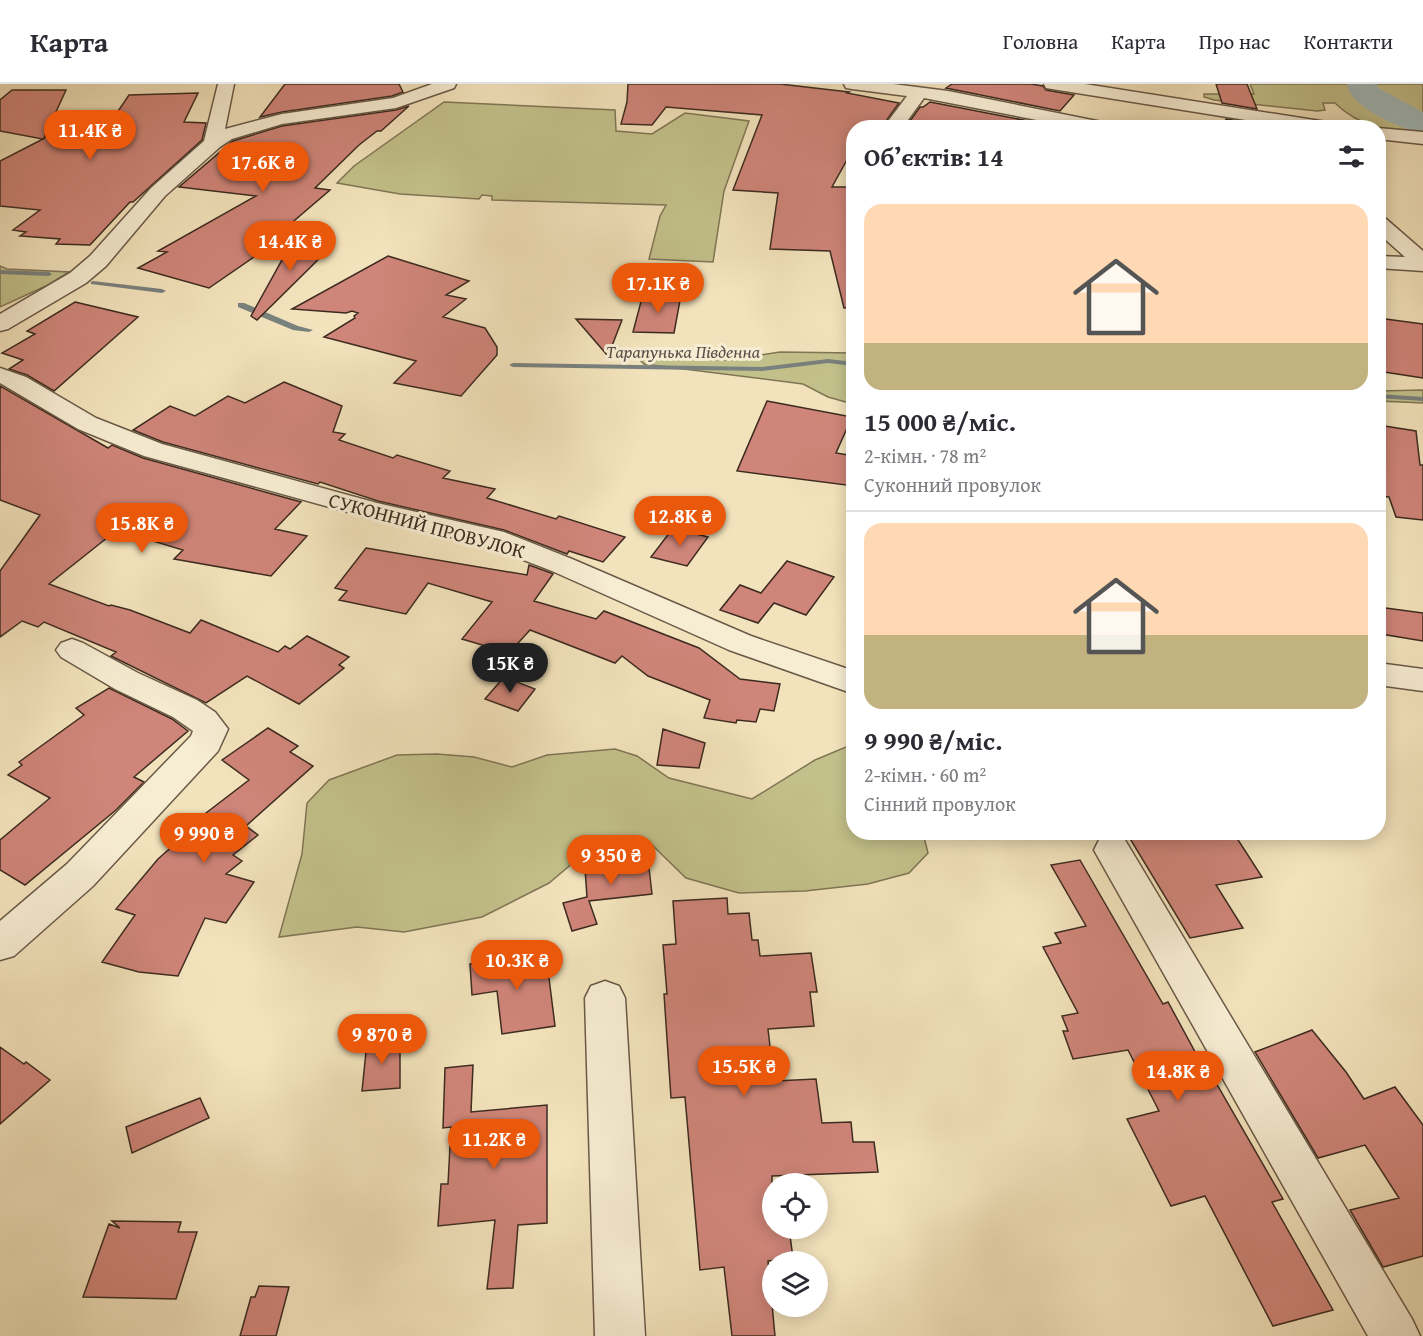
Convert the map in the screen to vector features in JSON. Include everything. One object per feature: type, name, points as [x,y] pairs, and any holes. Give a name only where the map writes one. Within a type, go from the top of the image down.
[{"type":"street","points":[[213,143],[226,84]]},
{"type":"street","points":[[0,324],[78,278],[98,261],[158,192],[213,143],[241,129],[258,124],[390,105],[416,98],[448,84]]},
{"type":"street","points":[[852,84],[954,97],[1068,120]]},
{"type":"street","points":[[1063,85],[1283,120]]},
{"type":"street","points":[[1183,104],[1196,90]]},
{"type":"street","points":[[898,120],[918,94]]},
{"type":"street","points":[[1386,134],[1423,138]]},
{"type":"street","points":[[1386,229],[1423,264]]},
{"type":"street","points":[[1386,262],[1423,264]]},
{"type":"street","name":"СУКОННИЙ ПРОВУЛОК","points":[[0,375],[13,379],[68,413],[126,440],[350,504],[494,538],[573,569],[740,643],[846,680]]},
{"type":"street","points":[[4,934],[87,868],[206,742],[211,729],[202,718],[186,708],[135,686],[72,650]]},
{"type":"street","points":[[1386,675],[1423,680]]},
{"type":"street","points":[[1112,850],[1395,1336]]},
{"type":"street","points":[[605,998],[620,1336]]},
{"type":"shaded area","points":[[1250,84],[1423,84],[1423,135],[1386,130],[1386,120],[1358,120],[1335,103],[1323,103],[1325,110],[1317,111],[1204,97],[1204,94],[1254,94]]},
{"type":"shaded area","points":[[444,102],[615,110],[616,131],[652,134],[685,113],[749,121],[724,191],[713,262],[649,259],[660,216],[666,205],[492,200],[492,196],[482,195],[479,199],[400,194],[337,183],[354,166]]},
{"type":"shaded area","points":[[0,266],[7,269],[69,272],[48,285],[0,307]]},
{"type":"shaded area","points":[[641,352],[665,358],[729,360],[780,352],[846,353],[846,402],[828,397],[803,384],[644,364],[640,360]]},
{"type":"shaded area","points":[[1423,390],[1423,403],[1386,401],[1386,391]]},
{"type":"shaded area","points":[[846,747],[846,840],[925,840],[928,853],[909,873],[868,884],[805,891],[739,893],[686,878],[651,844],[580,857],[549,883],[482,917],[404,932],[357,927],[279,937],[302,854],[307,803],[329,780],[397,755],[437,754],[474,757],[512,767],[547,755],[615,749],[637,756],[669,778],[752,799],[815,760]]},
{"type":"building","points":[[285,84],[399,84],[403,92],[392,96],[260,117]]},
{"type":"building","points":[[628,84],[780,84],[849,92],[847,93],[899,103],[887,120],[846,120],[846,162],[832,187],[846,187],[846,308],[844,308],[830,251],[770,249],[778,193],[733,190],[762,115],[666,107],[652,125],[621,124],[627,102]]},
{"type":"building","points":[[952,84],[1031,84],[1043,86],[1046,90],[1074,95],[1060,111],[946,88]]},
{"type":"building","points":[[1216,84],[1247,84],[1257,109],[1222,103]]},
{"type":"building","points":[[12,90],[66,90],[44,138],[73,123],[106,129],[129,95],[198,93],[184,122],[206,123],[202,140],[133,202],[130,202],[90,245],[56,244],[60,239],[20,236],[26,232],[13,230],[40,210],[0,206],[0,161],[43,139],[0,131],[0,100]]},
{"type":"building","points":[[930,102],[1023,120],[911,120],[920,107]]},
{"type":"building","points":[[409,106],[381,131],[377,131],[359,145],[315,188],[330,190],[274,238],[280,239],[209,288],[138,268],[167,252],[158,251],[256,196],[179,187],[233,141],[282,126],[396,110]]},
{"type":"building","points":[[293,240],[333,245],[257,320],[251,316]]},
{"type":"building","points":[[388,256],[469,281],[446,295],[466,299],[443,317],[485,328],[497,347],[497,355],[461,396],[394,383],[416,361],[324,337],[355,318],[354,316],[358,313],[292,309]]},
{"type":"building","points":[[643,294],[681,295],[674,333],[633,332]]},
{"type":"building","points":[[75,302],[138,317],[54,391],[27,375],[9,369],[23,360],[2,353],[35,334],[27,331]]},
{"type":"building","points":[[576,319],[622,320],[608,356]]},
{"type":"building","points":[[1386,319],[1423,324],[1423,378],[1386,372]]},
{"type":"building","points":[[284,382],[342,406],[333,432],[345,434],[339,440],[393,458],[397,455],[450,471],[443,478],[495,489],[487,498],[556,519],[559,516],[625,537],[603,562],[569,551],[567,554],[504,530],[378,501],[320,482],[318,484],[163,442],[133,430],[170,406],[195,416],[228,396],[245,403]]},
{"type":"building","points":[[0,386],[108,448],[112,445],[143,458],[301,502],[275,529],[307,536],[271,576],[174,559],[183,550],[117,530],[49,584],[109,606],[130,610],[190,633],[201,620],[278,652],[285,646],[290,649],[307,636],[349,657],[339,665],[344,668],[299,704],[247,676],[206,703],[111,656],[116,652],[44,622],[38,627],[22,621],[0,637],[0,571],[40,515],[0,500]]},
{"type":"building","points":[[767,401],[846,416],[846,430],[836,453],[846,455],[846,485],[737,471]]},
{"type":"building","points":[[1386,426],[1416,431],[1420,465],[1423,465],[1423,520],[1396,517],[1389,497],[1386,497]]},
{"type":"building","points":[[673,528],[708,537],[687,566],[651,557]]},
{"type":"building","points":[[366,548],[527,575],[529,565],[551,573],[553,574],[534,601],[596,619],[604,611],[699,648],[740,679],[780,684],[774,711],[760,709],[756,722],[737,720],[736,723],[704,718],[710,700],[648,676],[622,656],[615,663],[530,630],[509,653],[462,639],[492,602],[428,583],[406,614],[339,600],[347,591],[335,588]]},
{"type":"building","points":[[787,561],[834,577],[806,615],[774,603],[758,623],[720,610],[740,585],[761,593]]},
{"type":"building","points":[[1386,608],[1423,613],[1423,641],[1386,635]]},
{"type":"building","points":[[504,677],[535,689],[518,711],[485,699]]},
{"type":"building","points":[[109,688],[172,719],[188,731],[134,777],[144,782],[116,810],[25,885],[0,870],[0,840],[50,798],[8,775],[22,765],[19,762],[84,715],[76,708]]},
{"type":"building","points":[[268,728],[298,746],[290,752],[313,766],[246,826],[258,835],[233,855],[242,861],[226,874],[254,882],[226,923],[205,918],[178,976],[139,972],[102,962],[135,915],[116,909],[158,859],[193,828],[189,826],[249,780],[222,760]]},
{"type":"building","points":[[663,729],[705,743],[699,768],[657,765]]},
{"type":"building","points":[[1131,840],[1238,840],[1262,877],[1216,885],[1243,928],[1190,938]]},
{"type":"building","points":[[647,851],[652,894],[589,901],[597,924],[572,931],[563,903],[587,897],[585,869],[610,866],[609,856]]},
{"type":"building","points":[[1080,860],[1163,1004],[1168,1002],[1205,1070],[1208,1069],[1283,1199],[1272,1202],[1333,1310],[1273,1326],[1205,1196],[1171,1206],[1127,1119],[1159,1111],[1128,1050],[1073,1059],[1063,1031],[1068,1031],[1062,1016],[1078,1013],[1043,947],[1061,943],[1055,933],[1086,926],[1051,865]]},
{"type":"building","points":[[727,898],[728,914],[749,913],[752,940],[758,940],[760,956],[811,953],[817,992],[810,992],[814,1026],[768,1029],[774,1081],[816,1079],[822,1123],[851,1122],[853,1142],[874,1142],[878,1172],[762,1173],[762,1239],[790,1239],[792,1251],[762,1251],[762,1317],[773,1317],[775,1336],[732,1336],[724,1267],[700,1270],[685,1097],[671,1098],[663,945],[676,944],[673,901]]},
{"type":"building","points":[[546,954],[555,1026],[502,1034],[497,991],[472,995],[470,964]]},
{"type":"building","points":[[1312,1030],[1346,1072],[1364,1099],[1395,1087],[1423,1125],[1423,1256],[1383,1267],[1350,1210],[1399,1198],[1365,1145],[1318,1158],[1255,1052]]},
{"type":"building","points":[[400,1037],[400,1088],[362,1091],[367,1042]]},
{"type":"building","points":[[0,1047],[24,1064],[26,1062],[50,1080],[0,1124]]},
{"type":"building","points":[[473,1065],[471,1112],[547,1105],[547,1223],[518,1225],[513,1288],[487,1289],[495,1220],[438,1226],[441,1184],[448,1184],[451,1127],[443,1128],[445,1068]]},
{"type":"building","points":[[200,1098],[209,1118],[132,1153],[126,1127]]},
{"type":"building","points":[[112,1221],[181,1222],[178,1232],[197,1232],[176,1299],[83,1297],[109,1224],[120,1228]]},
{"type":"building","points":[[259,1286],[289,1287],[276,1336],[240,1336],[251,1297],[255,1297]]},
{"type":"waterway","points":[[1362,84],[1363,92],[1387,107],[1423,124]]},
{"type":"waterway","name":"Тарапунька Південна","points":[[0,272],[49,274]]},
{"type":"waterway","name":"Тарапунька Південна","points":[[93,283],[162,291]]},
{"type":"waterway","name":"Тарапунька Південна","points":[[241,305],[296,328],[309,330]]},
{"type":"waterway","name":"Тарапунька Південна","points":[[513,365],[762,369],[828,361],[846,363]]},
{"type":"waterway","name":"Тарапунька Південна","points":[[1386,397],[1423,399]]}]
